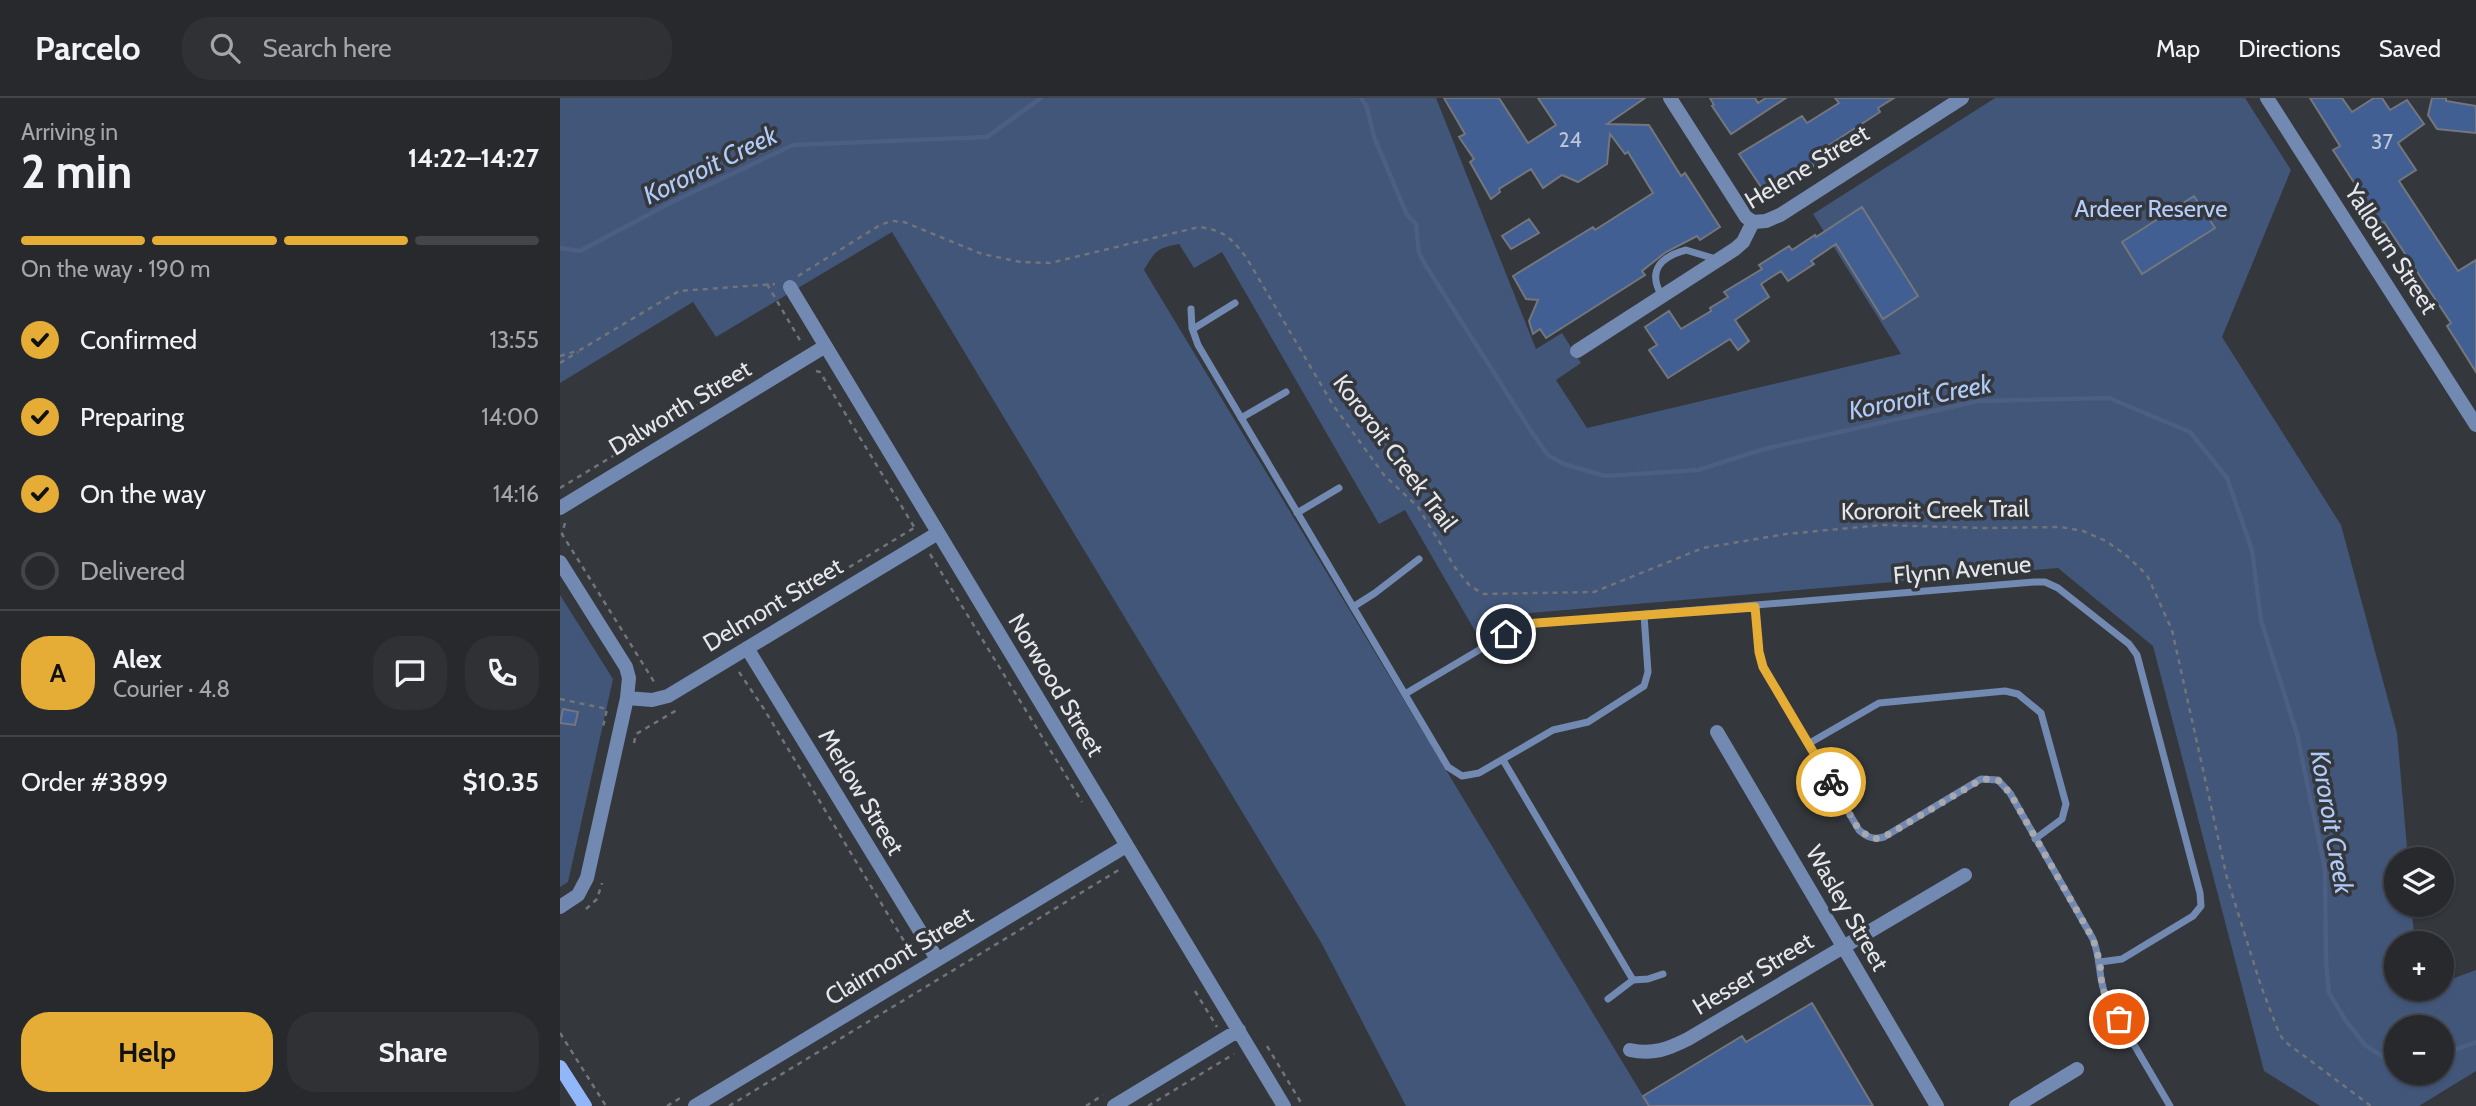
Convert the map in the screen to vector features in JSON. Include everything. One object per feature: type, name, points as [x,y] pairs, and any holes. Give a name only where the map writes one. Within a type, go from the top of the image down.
[{"type":"street","points":[[1670,98],[1746,217],[1753,222]]},
{"type":"street","name":"Helene Street","points":[[1577,351],[1719,260],[1743,242],[1753,222],[1766,221],[1780,215],[1962,98]]},
{"type":"street","name":"Yallourn Street","points":[[2267,98],[2475,421]]},
{"type":"street","name":"Norwood Street","points":[[787,283],[1284,1106]]},
{"type":"street","name":"Dalworth Street","points":[[560,508],[824,347]]},
{"type":"street","name":"Delmont Street","points":[[656,700],[668,696],[938,533]]},
{"type":"street","points":[[560,562],[626,667],[629,678],[627,698],[587,878],[578,895],[560,907]]},
{"type":"street","name":"Merlow Street","points":[[747,648],[937,959]]},
{"type":"street","points":[[627,698],[656,700]]},
{"type":"street","name":"Wasley Street","points":[[1717,733],[1937,1106]]},
{"type":"street","name":"Clairmont Street","points":[[693,1099],[937,959],[1126,846]]},
{"type":"street","name":"Hesser Street","points":[[1630,1050],[1646,1053],[1667,1049],[1965,875]]},
{"type":"street","points":[[1114,1106],[1239,1030]]},
{"type":"street","points":[[560,1067],[585,1106]]},
{"type":"street","points":[[2015,1106],[2077,1069]]},
{"type":"lane","points":[[1662,296],[1654,274],[1657,267],[1672,256],[1686,250],[1719,260]]},
{"type":"lane","points":[[1193,329],[1235,303]]},
{"type":"lane","points":[[1191,309],[1198,345],[1448,766],[1455,773],[1471,776],[1553,730],[1588,722],[1644,687],[1648,672],[1644,615]]},
{"type":"lane","points":[[1241,418],[1286,392]]},
{"type":"lane","points":[[1297,513],[1339,488]]},
{"type":"lane","points":[[1353,607],[1419,559]]},
{"type":"lane","name":"Flynn Avenue","points":[[1405,694],[1527,624],[2045,582],[2058,588],[2129,644],[2137,655],[2200,893],[2201,906],[2193,916],[2122,959],[2100,962]]},
{"type":"lane","points":[[1755,607],[1760,660],[1859,830],[1866,836],[1873,839],[1884,837],[1982,779],[1998,780],[2010,793],[2093,939],[2106,997],[2170,1106]]},
{"type":"lane","points":[[1808,744],[1878,703],[2005,691],[2018,694],[2041,713],[2066,804],[2062,819],[2035,839]]},
{"type":"lane","points":[[1503,760],[1633,980]]},
{"type":"lane","points":[[1608,999],[1633,980],[1663,974]]},
{"type":"path","name":"Kororoit Creek Trail","points":[[560,356],[580,351],[679,291],[787,283],[880,225],[892,221],[904,222],[982,254],[1021,262],[1050,263],[1199,228],[1217,229],[1246,257],[1333,405],[1369,455],[1384,475],[1418,507],[1456,569],[1470,586],[1484,594],[1594,592],[1703,548],[1786,534],[1882,525],[2061,527],[2083,531],[2106,541],[2127,555],[2147,575],[2172,630],[2227,878],[2279,1033],[2284,1041],[2371,1106]]},
{"type":"path","points":[[767,284],[1083,805]]},
{"type":"path","points":[[560,363],[580,351]]},
{"type":"path","points":[[814,371],[820,372]]},
{"type":"path","points":[[560,488],[709,398]]},
{"type":"path","points":[[564,524],[562,534],[655,680],[656,700],[663,718]]},
{"type":"path","points":[[750,627],[915,528]]},
{"type":"path","points":[[729,678],[740,671],[914,956],[902,963]]},
{"type":"path","points":[[560,699],[607,709],[603,727],[636,734],[685,705]]},
{"type":"path","points":[[633,745],[636,734]]},
{"type":"path","points":[[729,1106],[1122,868],[1113,853]]},
{"type":"path","points":[[581,912],[597,899],[604,874]]},
{"type":"path","points":[[1190,981],[1238,1061]]},
{"type":"path","points":[[560,1033],[606,1106]]},
{"type":"path","points":[[1148,1106],[1234,1054]]},
{"type":"path","points":[[667,1106],[693,1099]]},
{"type":"green space","name":"Ardeer Reserve","points":[[560,98],[1436,98],[1536,349],[1562,333],[1581,363],[1556,380],[1587,428],[1901,354],[1813,214],[1995,98],[2245,98],[2291,170],[2222,337],[2341,525],[2397,733],[2407,847],[2384,847],[2384,917],[2412,917],[2414,931],[2384,931],[2384,1001],[2454,1001],[2454,978],[2476,970],[2476,1071],[2454,1085],[2454,1015],[2384,1015],[2384,1085],[2453,1085],[2419,1106],[2320,1106],[2264,1071],[2153,646],[2058,568],[1530,613],[1482,643],[1405,510],[1379,524],[1222,252],[1194,268],[1179,244],[1166,247],[1154,254],[1144,270],[1649,1106],[1406,1106],[1322,944],[892,232],[716,337],[693,302],[560,383]]},
{"type":"green space","points":[[560,595],[613,679],[568,882],[560,887]]},
{"type":"building","points":[[1444,98],[1499,98],[1528,143],[1556,125],[1538,98],[1645,98],[1607,124],[1649,125],[1681,176],[1685,173],[1720,227],[1700,240],[1697,236],[1666,252],[1642,271],[1645,275],[1546,338],[1540,329],[1533,334],[1529,321],[1538,300],[1526,299],[1513,276],[1593,227],[1595,230],[1653,193],[1628,152],[1625,154],[1610,134],[1607,164],[1578,182],[1562,175],[1543,188],[1531,169],[1499,189],[1500,192],[1491,199],[1470,162],[1474,159],[1459,137],[1465,134]]},
{"type":"building","points":[[1710,98],[1755,98],[1758,103],[1766,98],[1786,98],[1731,134],[1712,106],[1714,105]]},
{"type":"building","points":[[1835,98],[1894,98],[1878,108],[1880,112],[1823,149],[1828,157],[1767,196],[1739,154],[1802,116],[1807,123],[1839,103]]},
{"type":"building","points":[[2310,98],[2342,98],[2352,112],[2374,98],[2382,98],[2390,110],[2407,100],[2424,124],[2398,143],[2416,170],[2399,181],[2458,271],[2476,260],[2476,372],[2447,326],[2451,323],[2333,150],[2340,146]]},
{"type":"building","points":[[2432,98],[2446,98],[2446,101],[2476,106],[2476,133],[2437,129],[2428,115]]},
{"type":"building","points":[[2194,196],[2215,228],[2142,274],[2122,242]]},
{"type":"building","points":[[1862,207],[1918,296],[1883,319],[1836,244],[1811,261],[1814,264],[1788,281],[1781,271],[1761,284],[1769,297],[1735,320],[1749,341],[1738,350],[1730,339],[1668,378],[1649,350],[1657,345],[1645,327],[1669,311],[1681,329],[1711,311],[1710,308],[1728,297],[1724,292],[1762,269],[1759,265],[1789,246],[1792,250],[1815,235],[1816,237]]},
{"type":"building","points":[[1529,219],[1539,233],[1511,249],[1502,236]]},
{"type":"building","points":[[563,709],[578,712],[575,725],[560,723]]},
{"type":"building","points":[[1812,1003],[1873,1106],[1649,1106],[1643,1096],[1742,1036],[1746,1042]]},
{"type":"waterway","name":"Kororoit Creek","points":[[560,248],[580,251],[674,201],[793,145],[987,137],[1041,98]]},
{"type":"waterway","name":"Kororoit Creek","points":[[1361,98],[1367,107],[1374,137],[1407,215],[1416,224],[1419,253],[1426,266],[1533,434],[1548,455],[1564,464],[1605,476],[1698,470],[1764,449],[1978,401],[2109,398],[2190,432],[2227,478],[2252,550],[2261,620],[2297,734],[2325,869],[2329,993],[2365,1045],[2384,1057]]},
{"type":"waterway","name":"Kororoit Creek","points":[[2454,1050],[2476,1042]]},
{"type":"way so far","points":[[1831,782],[1859,830],[1873,839],[1884,837],[1982,779],[1998,780],[2010,793],[2093,939],[2098,949],[2102,988],[2119,1019]]},
{"type":"route","points":[[1506,634],[1527,624],[1755,607],[1763,667],[1831,782]]}]
